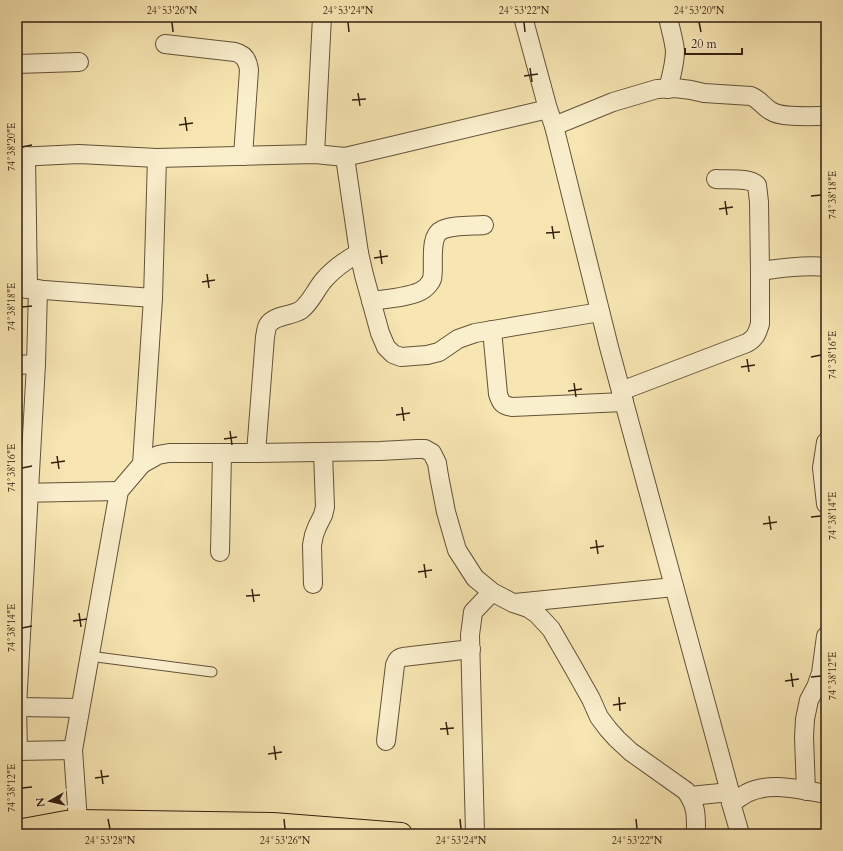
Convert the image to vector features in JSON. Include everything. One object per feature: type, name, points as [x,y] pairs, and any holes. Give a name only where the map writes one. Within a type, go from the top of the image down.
[{"type":"main road","points":[[17,831],[66,822],[78,828],[273,824],[401,834]]},
{"type":"street","points":[[315,154],[322,17]]},
{"type":"street","points":[[523,17],[554,126],[622,397],[740,834]]},
{"type":"street","points":[[668,17],[675,52],[668,89]]},
{"type":"street","points":[[165,44],[235,52],[240,53],[246,58],[249,70],[243,156]]},
{"type":"street","points":[[17,64],[79,62]]},
{"type":"street","points":[[554,126],[613,102],[657,89],[676,88],[704,93],[751,96],[757,98],[771,111],[780,115],[826,116]]},
{"type":"street","points":[[73,750],[17,751],[23,493],[36,364],[28,289],[21,157],[79,154],[157,158],[315,154],[345,157],[548,109]]},
{"type":"street","points":[[345,157],[359,253],[364,275],[380,333],[386,347],[393,354],[400,356],[427,355],[439,352],[458,339],[475,333],[600,312]]},
{"type":"street","points":[[142,464],[153,298],[157,158]]},
{"type":"street","points":[[492,330],[500,402],[512,407],[622,397],[747,343],[753,339],[758,332],[760,324],[759,202],[757,185],[748,180],[716,179]]},
{"type":"street","points":[[371,301],[418,293],[426,288],[432,280],[434,244],[436,235],[440,230],[484,225]]},
{"type":"street","points":[[256,453],[265,337],[268,325],[272,320],[299,311],[309,303],[324,281],[336,269],[359,253]]},
{"type":"street","points":[[760,271],[796,267],[826,267]]},
{"type":"street","points":[[28,289],[153,298]]},
{"type":"street","points":[[17,365],[36,364]]},
{"type":"street","points":[[826,442],[822,468],[826,504]]},
{"type":"street","points":[[78,828],[73,750],[118,491],[142,464],[158,455],[169,453],[323,452],[417,449],[432,453],[437,463],[446,512],[457,550],[475,578],[492,592],[513,603],[528,608],[537,614],[550,629],[573,666],[599,716],[608,729],[631,752],[686,791],[690,796],[696,814],[696,834]]},
{"type":"street","points":[[313,584],[312,545],[314,535],[325,507],[323,452]]},
{"type":"street","points":[[220,552],[222,453]]},
{"type":"street","points":[[23,493],[118,491]]},
{"type":"street","points":[[513,603],[674,587]]},
{"type":"street","points":[[475,834],[470,635],[473,612],[492,592]]},
{"type":"street","points":[[806,791],[804,737],[805,719],[809,700],[821,673],[826,636]]},
{"type":"street","points":[[386,740],[395,665],[397,660],[403,657],[470,650]]},
{"type":"street","points":[[17,707],[80,708]]},
{"type":"street","points":[[690,796],[731,798],[758,789],[770,787],[784,787],[826,794]]},
{"type":"lane","points":[[89,656],[212,672]]}]
